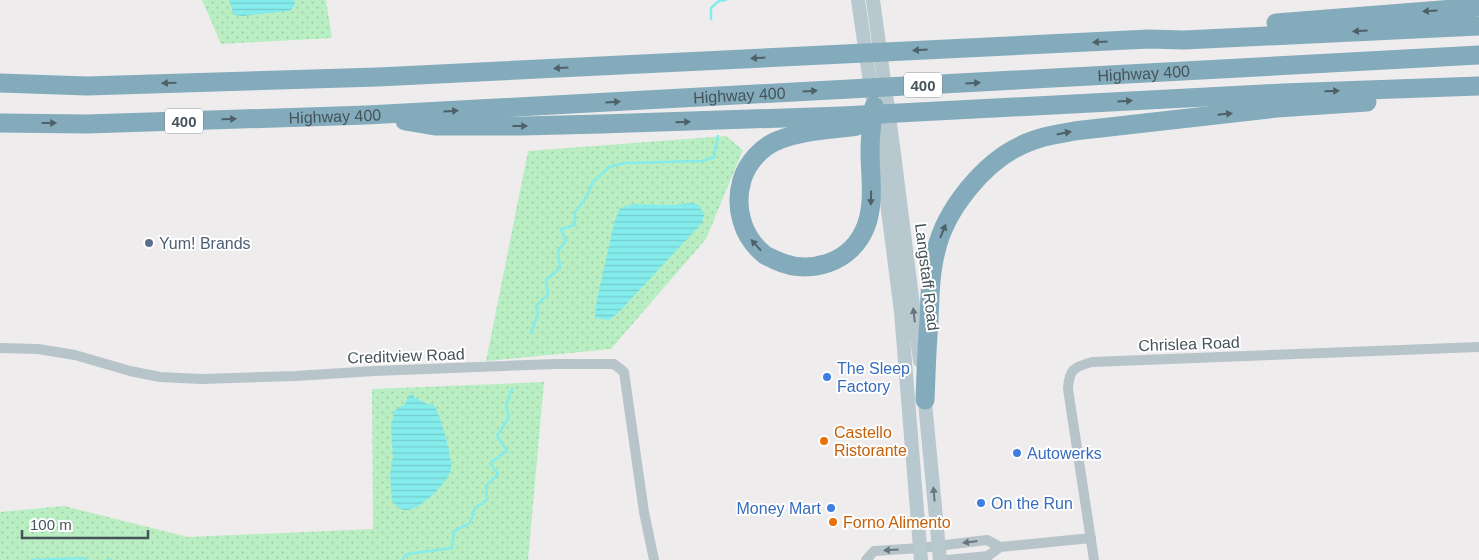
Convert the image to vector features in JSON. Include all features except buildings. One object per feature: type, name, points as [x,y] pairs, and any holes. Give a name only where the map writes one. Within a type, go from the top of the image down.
[{"type":"highway","points":[[1149,40],[1172,31],[1479,7]]},
{"type":"highway","name":"Highway 400","points":[[0,84],[87,86],[369,78],[1479,26]]},
{"type":"highway","name":"Highway 400","points":[[0,123],[87,124],[367,115],[1479,55]]},
{"type":"highway","points":[[367,115],[435,126],[523,126],[901,113],[1283,93],[1473,86]]},
{"type":"highway","points":[[925,400],[932,273],[936,250],[945,225],[963,195],[983,173],[1003,155],[1022,144],[1074,131],[1277,108],[1406,99],[1473,86]]},
{"type":"highway","points":[[874,106],[881,148],[872,205],[866,226],[854,246],[834,261],[820,266],[802,267],[784,263],[766,255],[751,240],[742,222],[738,204],[745,170],[757,156],[778,140],[797,135],[884,122],[901,113]]},
{"type":"main road","points":[[858,0],[874,106]]},
{"type":"main road","name":"Langstaff Road","points":[[873,0],[876,22],[881,148],[901,312],[921,554]]},
{"type":"main road","name":"Langstaff Road","points":[[881,148],[925,400],[940,560]]},
{"type":"street","name":"Chrislea Road","points":[[1094,560],[1068,390],[1069,378],[1073,370],[1080,366],[1092,362],[1479,347]]},
{"type":"street","name":"Creditview Road","points":[[0,348],[38,349],[75,355],[130,371],[160,377],[193,378],[295,376],[555,364],[614,364],[624,372],[644,512],[654,560]]},
{"type":"street","points":[[947,560],[988,556],[1000,547],[1091,538]]},
{"type":"street","points":[[866,560],[874,551],[921,554],[939,546],[986,540],[1000,547]]},
{"type":"green space","points":[[202,0],[326,0],[332,38],[221,44]]},
{"type":"green space","points":[[726,136],[743,150],[706,239],[611,349],[486,361],[528,151]]},
{"type":"green space","points":[[544,382],[528,560],[0,560],[0,512],[64,506],[188,537],[373,529],[372,389]]},
{"type":"water","points":[[229,0],[294,0],[295,4],[290,11],[243,16],[234,15]]},
{"type":"water","points":[[692,203],[699,205],[704,215],[702,223],[619,312],[609,320],[595,318],[596,305],[614,223],[620,208],[633,204],[672,205]]},
{"type":"water","points":[[413,394],[414,398],[429,405],[432,403],[437,410],[449,450],[451,469],[449,475],[432,496],[417,506],[404,510],[392,501],[390,474],[393,456],[391,427],[394,411],[405,404],[409,395]]},
{"type":"waterway","points":[[711,19],[711,8],[719,1],[726,0]]},
{"type":"waterway","points":[[531,333],[538,314],[536,306],[548,294],[546,280],[560,268],[558,251],[566,241],[561,229],[575,225],[575,212],[584,201],[593,182],[609,167],[625,163],[702,161],[714,157],[718,136]]},
{"type":"waterway","points":[[402,560],[407,554],[452,548],[454,531],[470,523],[475,508],[487,500],[486,486],[498,474],[490,463],[507,451],[497,436],[509,417],[506,406],[512,389]]},
{"type":"waterway","points":[[32,560],[83,558],[86,560]]},
{"type":"place","name":"Yum! Brands","points":[[149,243]]},
{"type":"place","name":"The Sleep Factory","points":[[827,377]]},
{"type":"place","name":"Castello Ristorante","points":[[824,441]]},
{"type":"place","name":"Autowerks","points":[[1017,453]]},
{"type":"place","name":"On the Run","points":[[981,503]]},
{"type":"place","name":"Money Mart","points":[[831,508]]},
{"type":"place","name":"Forno Alimento","points":[[833,522]]}]
